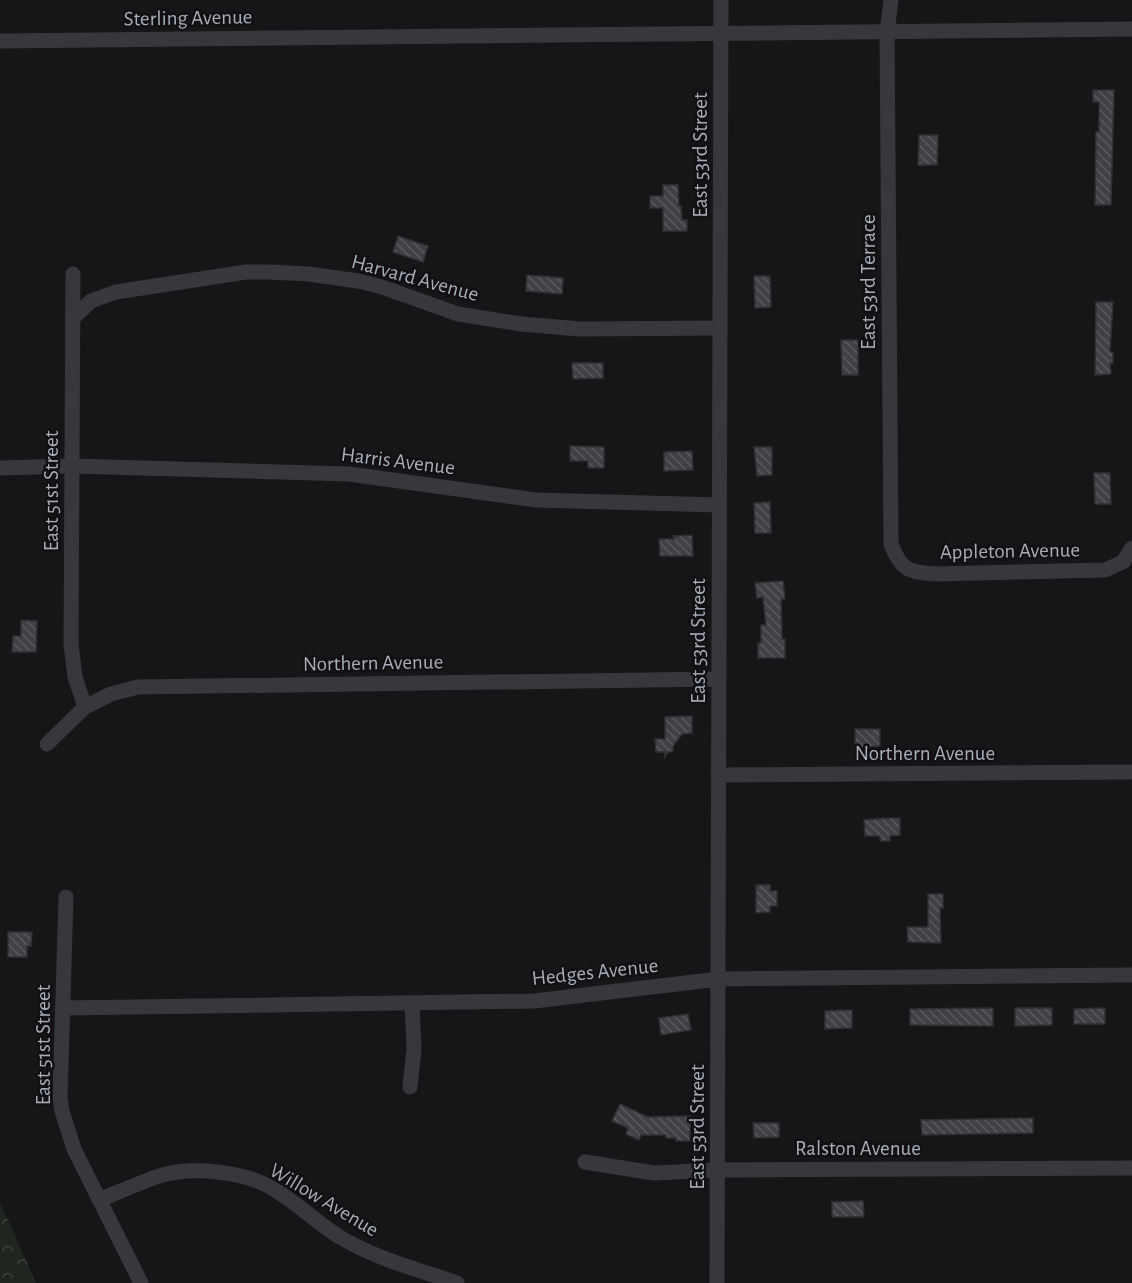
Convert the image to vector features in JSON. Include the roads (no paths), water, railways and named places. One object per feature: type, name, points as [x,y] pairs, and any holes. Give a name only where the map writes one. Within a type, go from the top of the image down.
[{"type":"street","name":"East 53rd Street","points":[[717,1283],[721,0]]},
{"type":"street","name":"East 53rd Terrace","points":[[891,0],[887,32],[891,544],[900,562]]},
{"type":"street","name":"Sterling Avenue","points":[[0,41],[1132,29]]},
{"type":"street","name":"Harvard Avenue","points":[[73,318],[92,301],[116,291],[246,272],[269,272],[309,274],[358,281],[458,314],[521,324],[580,329],[720,328]]},
{"type":"street","name":"East 51st Street","points":[[73,274],[71,644],[75,677],[85,707]]},
{"type":"street","name":"Harris Avenue","points":[[0,468],[72,466],[349,474],[536,500],[719,505]]},
{"type":"street","name":"Appleton Avenue","points":[[900,562],[913,572],[935,574],[1105,570],[1123,562],[1132,548]]},
{"type":"street","name":"Northern Avenue","points":[[47,744],[85,707],[111,694],[138,687],[718,679]]},
{"type":"street","name":"Northern Avenue","points":[[718,775],[1132,772]]},
{"type":"street","name":"East 51st Street","points":[[66,897],[60,1098],[62,1111],[74,1149],[141,1283]]},
{"type":"street","name":"Hedges Avenue","points":[[63,1008],[534,1001],[719,979],[1132,975]]},
{"type":"street","points":[[410,1087],[414,1049],[412,1003]]},
{"type":"street","name":"Ralston Avenue","points":[[585,1162],[654,1173],[718,1170],[1132,1168]]},
{"type":"street","name":"Willow Avenue","points":[[99,1200],[159,1176],[173,1173],[207,1171],[241,1176],[273,1188],[338,1235],[379,1257],[457,1283]]}]
